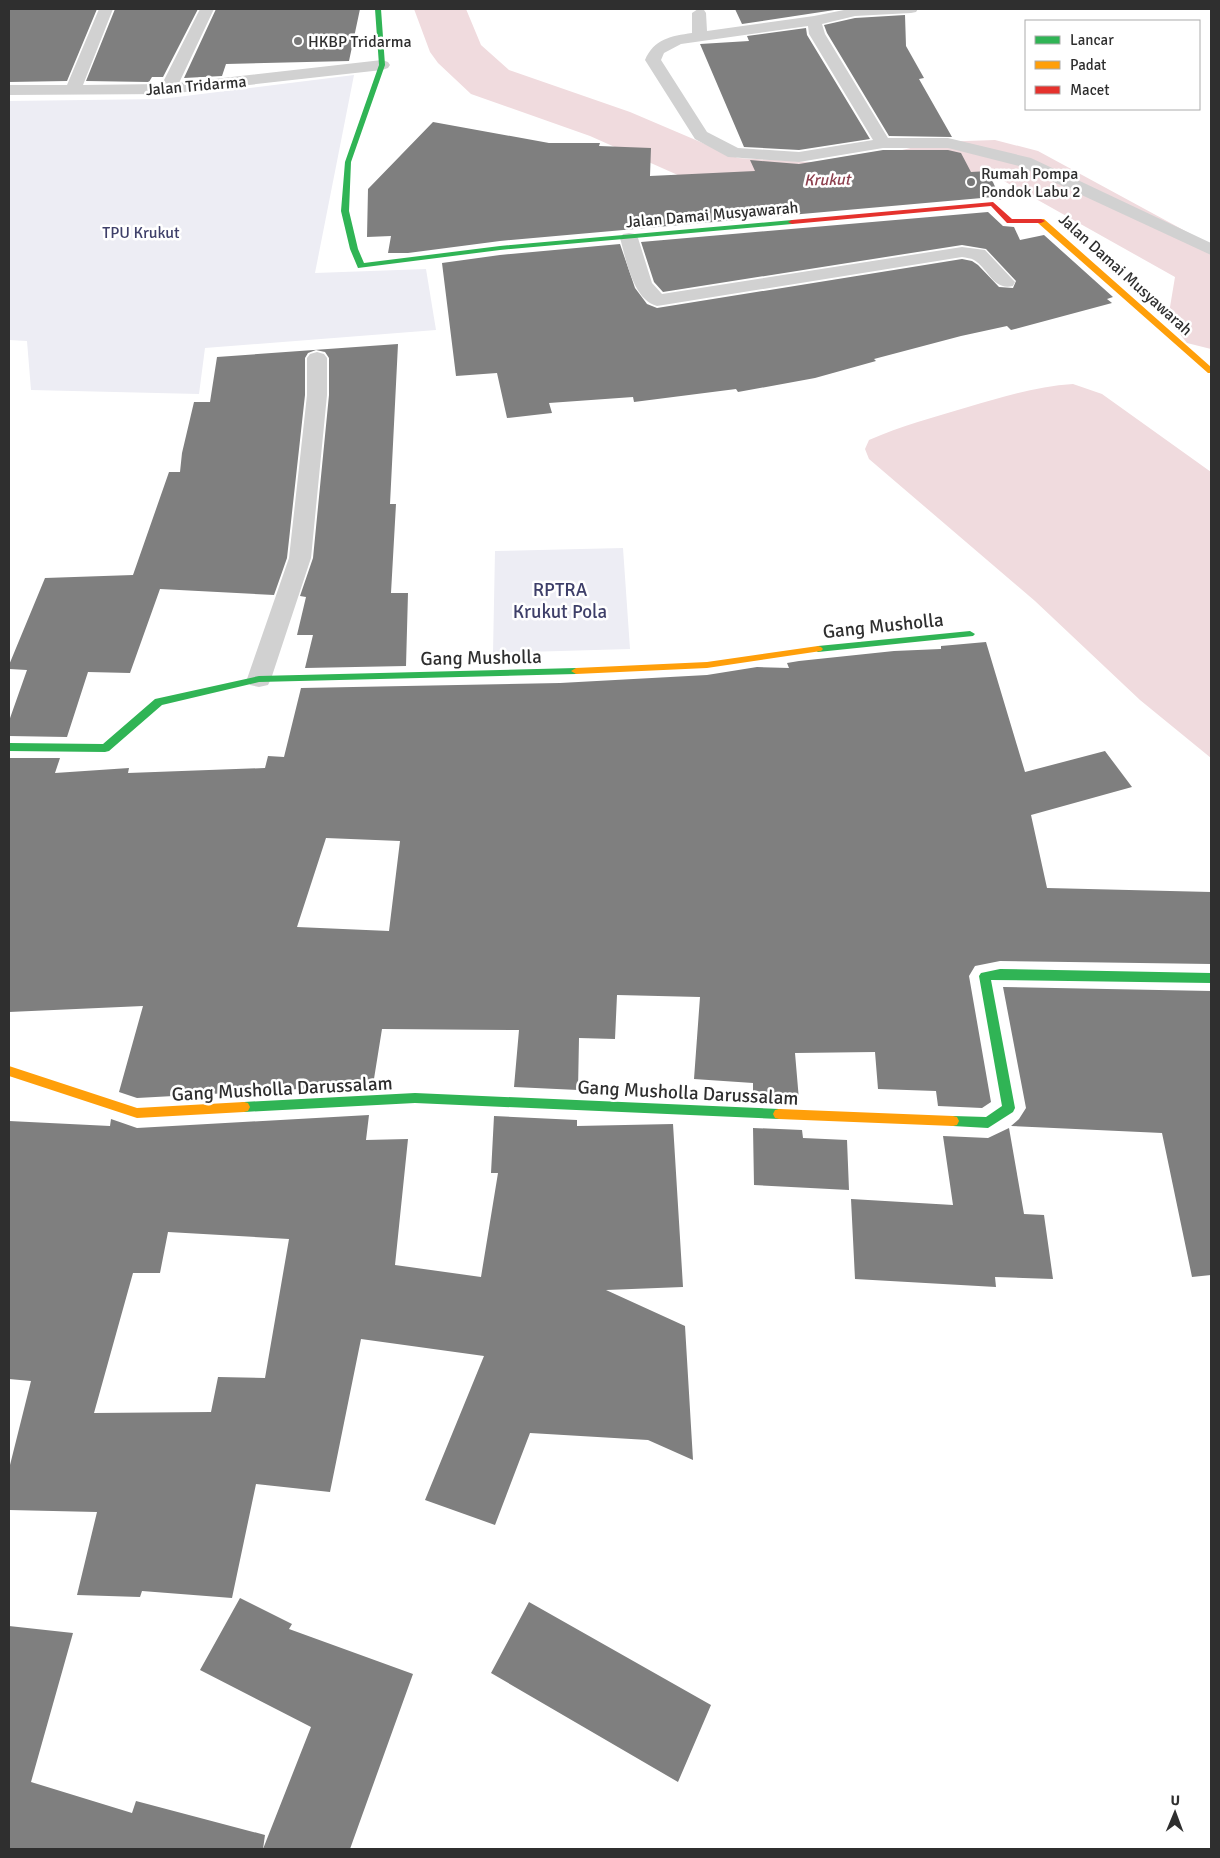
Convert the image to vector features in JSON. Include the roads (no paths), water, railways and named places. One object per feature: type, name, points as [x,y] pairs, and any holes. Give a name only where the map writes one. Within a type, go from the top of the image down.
[{"type":"street","points":[[72,91],[106,9]]},
{"type":"street","points":[[168,89],[207,9]]},
{"type":"street","points":[[378,9],[382,65]]},
{"type":"street","points":[[911,9],[855,12],[814,21],[677,40],[657,50],[653,60],[701,135],[734,154],[799,158],[883,143],[948,143],[1025,162],[1211,250]]},
{"type":"street","points":[[699,13],[700,36]]},
{"type":"street","points":[[814,21],[817,34],[883,143]]},
{"type":"street","name":"Jalan Tridarma","points":[[9,90],[168,89],[382,65]]},
{"type":"street","name":"Jalan Damai Musyawarah","points":[[382,65],[348,162],[345,211],[354,249],[361,266],[500,248],[993,204],[1010,221],[1041,221],[1211,371]]},
{"type":"street","points":[[628,238],[643,284],[657,300],[962,252],[979,254],[1006,282]]},
{"type":"street","points":[[259,679],[300,558],[318,395],[317,358]]},
{"type":"street","name":"Gang Musholla","points":[[9,747],[105,748],[159,702],[259,679],[516,674],[707,665],[799,651],[970,634]]},
{"type":"street","name":"Gang Musholla Darussalam","points":[[9,1070],[137,1113],[415,1098],[988,1123],[1008,1108],[985,976],[1000,974],[1211,978]]},
{"type":"waterway","name":"Krukut","points":[[440,9],[457,52],[490,82],[610,124],[728,175],[843,182],[936,160],[995,158],[1017,163],[1208,269],[1201,319],[1211,329]]},
{"type":"place","name":"HKBP Tridarma","points":[[298,41]]},
{"type":"place","name":"Rumah Pompa Pondok Labu 2","points":[[971,182]]},
{"type":"park label","name":"TPU Krukut","points":[[141,232]]},
{"type":"park label","name":"RPTRA Krukut Pola","points":[[560,600]]}]
